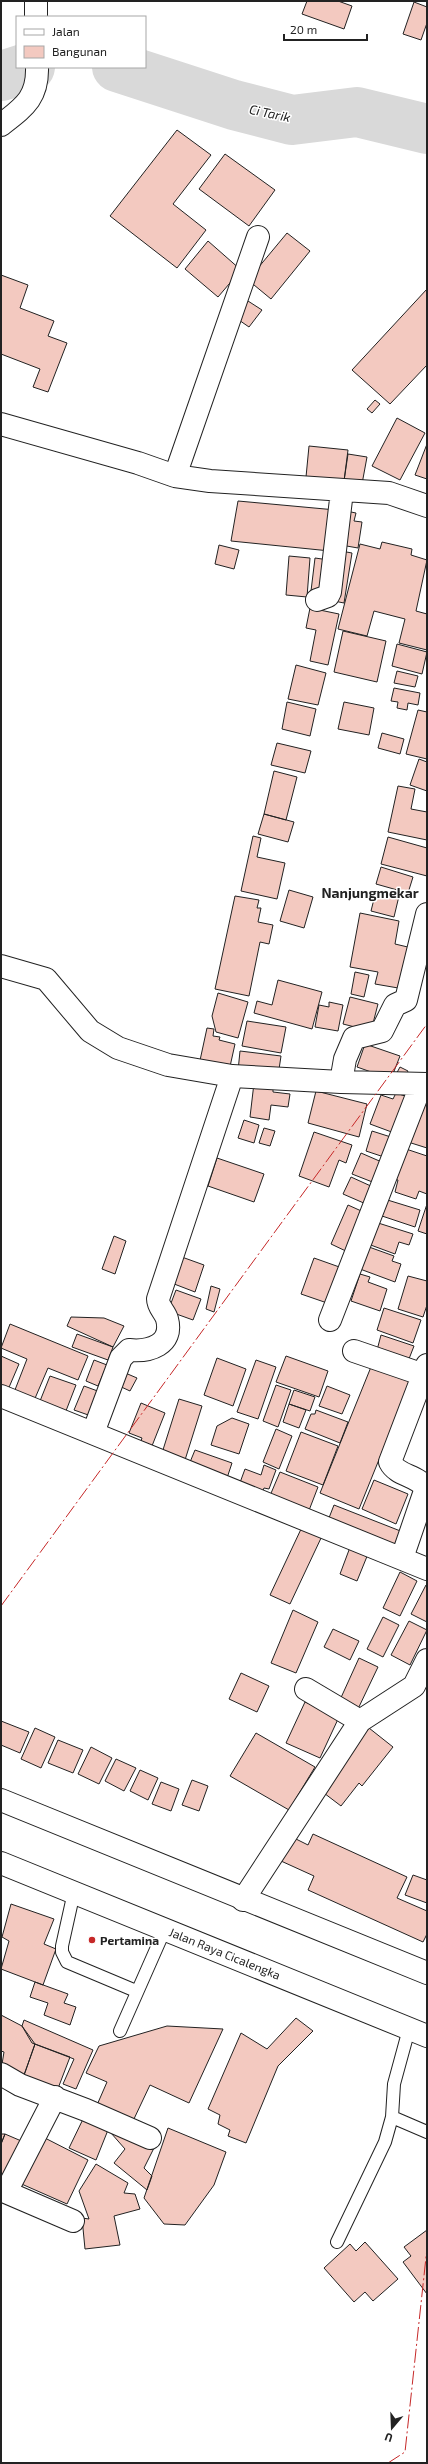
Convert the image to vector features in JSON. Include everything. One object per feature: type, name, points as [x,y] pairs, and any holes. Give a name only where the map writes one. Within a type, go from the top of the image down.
[{"type":"main road","points":[[1,125],[22,108],[31,96],[38,85],[37,70]]},
{"type":"main road","points":[[175,476],[258,237]]},
{"type":"main road","points":[[1,424],[138,463],[175,476],[210,481],[389,493],[427,506]]},
{"type":"main road","points":[[317,600],[328,596],[330,592],[342,491]]},
{"type":"main road","points":[[341,1082],[345,1059],[354,1038],[382,1031],[395,1005],[406,1000],[427,914]]},
{"type":"main road","points":[[1,966],[50,982],[90,1031],[118,1048],[168,1066],[232,1076],[341,1082],[424,1084],[330,1320]]},
{"type":"main road","points":[[93,1433],[121,1358],[129,1350],[151,1350],[159,1346],[166,1338],[168,1329],[167,1319],[158,1305],[158,1299],[232,1076]]},
{"type":"main road","points":[[354,1351],[426,1372],[390,1462],[393,1468],[421,1481],[426,1488],[402,1558]]},
{"type":"main road","points":[[1,1396],[402,1558],[427,1570]]},
{"type":"main road","points":[[243,1900],[360,1721],[420,1689],[427,1660]]},
{"type":"main road","points":[[306,1689],[360,1721]]},
{"type":"main road","points":[[1,1800],[243,1900],[427,1973]]},
{"type":"main road","name":"Jalan Raya Cicalengka","points":[[1,1863],[165,1928],[418,2032]]},
{"type":"main road","points":[[1,2074],[20,2085],[55,2097],[150,2138]]},
{"type":"main road","points":[[55,2097],[3,2191],[73,2221]]},
{"type":"lane","points":[[74,1892],[62,1946],[62,1952],[66,1962],[136,1991]]},
{"type":"lane","points":[[120,2031],[136,1991],[165,1928]]},
{"type":"lane","points":[[337,2242],[385,2142],[392,2116],[394,2084],[418,2032]]},
{"type":"lane","points":[[392,2116],[427,2132]]},
{"type":"building","points":[[307,1],[338,1],[352,6],[344,29],[302,14]]},
{"type":"building","points":[[414,2],[427,7],[427,23],[421,40],[403,34]]},
{"type":"building","points":[[177,130],[211,155],[173,204],[206,230],[177,268],[110,216]]},
{"type":"building","points":[[225,154],[275,190],[249,226],[199,189]]},
{"type":"building","points":[[287,233],[310,251],[271,299],[248,280]]},
{"type":"building","points":[[208,241],[241,270],[218,297],[185,269]]},
{"type":"building","points":[[1,275],[28,285],[20,308],[54,321],[48,336],[67,343],[48,392],[33,387],[40,369],[1,354]]},
{"type":"building","points":[[427,289],[427,365],[390,404],[352,370]]},
{"type":"building","points":[[248,301],[262,310],[249,327],[236,318]]},
{"type":"building","points":[[375,400],[380,404],[372,413],[367,409]]},
{"type":"building","points":[[397,418],[425,433],[400,480],[372,466]]},
{"type":"building","points":[[427,444],[427,479],[415,475]]},
{"type":"building","points":[[309,446],[348,450],[344,481],[306,477]]},
{"type":"building","points":[[348,454],[367,457],[362,484],[344,481]]},
{"type":"building","points":[[238,501],[336,510],[330,551],[231,541]]},
{"type":"building","points":[[346,511],[356,513],[354,521],[362,522],[358,548],[341,545]]},
{"type":"building","points":[[382,542],[412,549],[411,555],[427,560],[416,611],[427,614],[427,650],[399,643],[405,619],[374,611],[367,636],[338,629],[360,544],[380,549]]},
{"type":"building","points":[[219,545],[239,550],[234,569],[215,564]]},
{"type":"building","points":[[341,551],[352,553],[344,603],[334,601]]},
{"type":"building","points":[[289,556],[310,558],[307,597],[286,595]]},
{"type":"building","points":[[315,558],[329,560],[325,592],[311,591]]},
{"type":"building","points":[[310,608],[339,614],[328,665],[310,661],[316,630],[306,628]]},
{"type":"building","points":[[343,631],[386,641],[377,682],[334,672]]},
{"type":"building","points":[[397,644],[427,652],[422,674],[392,666]]},
{"type":"building","points":[[296,665],[326,673],[318,705],[288,699]]},
{"type":"building","points":[[397,671],[418,676],[415,687],[394,683]]},
{"type":"building","points":[[394,688],[420,693],[418,705],[408,703],[407,710],[397,708],[398,702],[391,701]]},
{"type":"building","points":[[287,702],[316,709],[310,736],[282,729]]},
{"type":"building","points":[[344,702],[374,708],[369,735],[338,729]]},
{"type":"building","points":[[418,710],[427,712],[427,759],[406,754]]},
{"type":"building","points":[[382,733],[404,739],[400,754],[378,748]]},
{"type":"building","points":[[277,743],[311,751],[305,773],[271,765]]},
{"type":"building","points":[[419,759],[427,762],[427,791],[410,785]]},
{"type":"building","points":[[274,771],[297,777],[286,820],[264,814]]},
{"type":"building","points":[[398,786],[415,789],[411,809],[427,812],[427,840],[388,832]]},
{"type":"building","points":[[264,814],[294,822],[288,842],[258,834]]},
{"type":"building","points":[[253,836],[261,838],[257,857],[285,863],[277,899],[241,891]]},
{"type":"building","points":[[388,837],[427,848],[427,876],[381,864]]},
{"type":"building","points":[[381,867],[413,877],[408,893],[376,884]]},
{"type":"building","points":[[289,890],[313,897],[304,928],[280,921]]},
{"type":"building","points":[[376,891],[399,896],[394,917],[371,911]]},
{"type":"building","points":[[235,896],[259,900],[257,908],[261,908],[258,922],[273,925],[269,944],[260,942],[249,996],[215,989]]},
{"type":"building","points":[[360,913],[399,921],[395,944],[412,948],[404,989],[375,984],[378,972],[350,967]]},
{"type":"building","points":[[355,972],[369,975],[364,997],[351,994]]},
{"type":"building","points":[[278,980],[322,992],[312,1029],[254,1013],[257,1001],[272,1005]]},
{"type":"building","points":[[218,993],[248,1002],[238,1038],[216,1032],[212,1016]]},
{"type":"building","points":[[350,997],[378,1004],[371,1031],[343,1024]]},
{"type":"building","points":[[329,1002],[343,1005],[338,1031],[315,1027],[319,1005],[329,1007]]},
{"type":"building","points":[[247,1021],[286,1027],[281,1053],[242,1046]]},
{"type":"building","points":[[207,1028],[214,1029],[213,1036],[220,1037],[219,1040],[235,1044],[229,1071],[199,1065]]},
{"type":"building","points":[[365,1044],[400,1056],[391,1079],[357,1067]]},
{"type":"building","points":[[240,1051],[281,1056],[278,1076],[238,1071]]},
{"type":"building","points":[[400,1067],[408,1071],[403,1082],[394,1078]]},
{"type":"building","points":[[254,1083],[273,1085],[273,1092],[290,1094],[288,1107],[271,1105],[269,1120],[250,1117]]},
{"type":"building","points":[[316,1091],[367,1104],[359,1137],[308,1123]]},
{"type":"building","points":[[396,1093],[411,1098],[397,1134],[370,1124],[381,1095],[393,1099]]},
{"type":"building","points":[[427,1099],[427,1148],[408,1142]]},
{"type":"building","points":[[244,1120],[259,1125],[254,1143],[238,1138]]},
{"type":"building","points":[[264,1128],[275,1131],[270,1146],[259,1143]]},
{"type":"building","points":[[372,1131],[394,1138],[387,1158],[366,1151]]},
{"type":"building","points":[[314,1132],[352,1145],[346,1163],[339,1160],[329,1187],[299,1176]]},
{"type":"building","points":[[400,1147],[427,1156],[427,1194],[419,1191],[416,1199],[395,1192],[398,1180],[389,1177]]},
{"type":"building","points":[[361,1153],[384,1163],[375,1183],[352,1174]]},
{"type":"building","points":[[217,1158],[264,1174],[254,1202],[208,1186]]},
{"type":"building","points":[[351,1177],[373,1187],[366,1204],[343,1194]]},
{"type":"building","points":[[381,1198],[420,1210],[415,1227],[376,1214]]},
{"type":"building","points":[[427,1204],[427,1234],[418,1231]]},
{"type":"building","points":[[348,1205],[368,1214],[350,1253],[331,1244]]},
{"type":"building","points":[[375,1222],[413,1234],[409,1245],[399,1242],[395,1254],[368,1244]]},
{"type":"building","points":[[114,1236],[126,1241],[115,1274],[102,1269]]},
{"type":"building","points":[[369,1247],[394,1256],[392,1261],[401,1264],[395,1282],[360,1269]]},
{"type":"building","points":[[179,1256],[204,1265],[195,1292],[169,1282]]},
{"type":"building","points":[[314,1258],[345,1269],[333,1305],[301,1294]]},
{"type":"building","points":[[360,1274],[370,1277],[368,1282],[387,1289],[380,1311],[351,1301]]},
{"type":"building","points":[[408,1276],[427,1281],[427,1305],[423,1317],[398,1309]]},
{"type":"building","points":[[211,1286],[220,1289],[214,1312],[206,1309]]},
{"type":"building","points":[[176,1290],[201,1299],[193,1320],[168,1311]]},
{"type":"building","points":[[384,1308],[421,1320],[413,1343],[377,1330]]},
{"type":"building","points":[[71,1317],[104,1318],[124,1326],[113,1347],[67,1326]]},
{"type":"building","points":[[10,1324],[88,1356],[78,1380],[48,1368],[33,1403],[13,1395],[27,1359],[1,1348]]},
{"type":"building","points":[[77,1334],[113,1347],[108,1360],[72,1347]]},
{"type":"building","points":[[381,1335],[414,1346],[407,1364],[376,1354]]},
{"type":"building","points":[[1,1356],[19,1364],[7,1392],[1,1390]]},
{"type":"building","points":[[286,1356],[328,1371],[319,1397],[276,1382]]},
{"type":"building","points":[[217,1358],[246,1369],[233,1406],[204,1395]]},
{"type":"building","points":[[94,1360],[107,1365],[98,1386],[86,1381]]},
{"type":"building","points":[[256,1360],[276,1367],[258,1419],[237,1412]]},
{"type":"building","points":[[373,1362],[412,1378],[359,1509],[320,1493]]},
{"type":"building","points":[[123,1372],[137,1378],[130,1391],[117,1385]]},
{"type":"building","points":[[50,1376],[76,1385],[64,1416],[38,1406]]},
{"type":"building","points":[[276,1385],[291,1390],[278,1427],[263,1421]]},
{"type":"building","points":[[84,1386],[103,1393],[94,1417],[74,1410]]},
{"type":"building","points":[[327,1386],[350,1395],[342,1414],[319,1406]]},
{"type":"building","points":[[294,1390],[315,1397],[310,1411],[289,1404]]},
{"type":"building","points":[[179,1399],[202,1406],[185,1460],[162,1453]]},
{"type":"building","points":[[141,1403],[165,1413],[150,1451],[139,1446],[142,1438],[129,1433]]},
{"type":"building","points":[[289,1404],[306,1410],[299,1428],[283,1422]]},
{"type":"building","points":[[316,1410],[348,1422],[340,1443],[305,1429],[311,1414],[315,1414]]},
{"type":"building","points":[[232,1418],[249,1424],[239,1454],[211,1445],[217,1426]]},
{"type":"building","points":[[276,1429],[292,1436],[279,1469],[263,1462]]},
{"type":"building","points":[[301,1432],[338,1446],[323,1485],[286,1471]]},
{"type":"building","points":[[195,1450],[232,1463],[226,1481],[188,1467]]},
{"type":"building","points":[[264,1465],[276,1470],[269,1489],[264,1488],[260,1497],[238,1488],[245,1469],[261,1475]]},
{"type":"building","points":[[280,1472],[318,1487],[308,1513],[269,1498]]},
{"type":"building","points":[[374,1480],[408,1494],[396,1524],[362,1509]]},
{"type":"building","points":[[334,1505],[403,1532],[396,1550],[327,1523]]},
{"type":"building","points":[[302,1527],[322,1536],[290,1604],[270,1595]]},
{"type":"building","points":[[352,1542],[370,1549],[357,1581],[340,1574]]},
{"type":"building","points":[[400,1572],[417,1581],[400,1616],[383,1608]]},
{"type":"building","points":[[426,1585],[427,1586],[427,1622],[411,1614]]},
{"type":"building","points":[[293,1610],[318,1622],[296,1673],[271,1663]]},
{"type":"building","points":[[383,1617],[399,1625],[383,1657],[367,1649]]},
{"type":"building","points":[[409,1621],[427,1630],[410,1665],[391,1655]]},
{"type":"building","points":[[333,1629],[359,1641],[350,1660],[324,1647]]},
{"type":"building","points":[[359,1658],[378,1667],[357,1711],[339,1702]]},
{"type":"building","points":[[241,1673],[269,1686],[257,1712],[229,1699]]},
{"type":"building","points":[[305,1702],[339,1717],[320,1758],[286,1743]]},
{"type":"building","points":[[1,1721],[29,1732],[20,1753],[1,1745]]},
{"type":"building","points":[[35,1728],[55,1737],[41,1768],[21,1759]]},
{"type":"building","points":[[369,1728],[393,1747],[362,1786],[359,1783],[341,1806],[320,1790]]},
{"type":"building","points":[[256,1733],[315,1767],[289,1810],[230,1776]]},
{"type":"building","points":[[58,1740],[83,1750],[73,1773],[48,1763]]},
{"type":"building","points":[[91,1747],[112,1758],[99,1784],[78,1774]]},
{"type":"building","points":[[116,1759],[136,1768],[124,1791],[105,1781]]},
{"type":"building","points":[[140,1770],[158,1778],[148,1800],[130,1791]]},
{"type":"building","points":[[192,1780],[208,1786],[199,1811],[182,1805]]},
{"type":"building","points":[[161,1782],[179,1789],[171,1811],[152,1804]]},
{"type":"building","points":[[313,1834],[407,1877],[397,1898],[427,1911],[427,1934],[423,1942],[308,1890],[314,1876],[281,1861],[292,1837],[308,1845]]},
{"type":"building","points":[[413,1875],[427,1880],[427,1903],[405,1895]]},
{"type":"building","points":[[11,1904],[54,1919],[44,1944],[56,1949],[43,1985],[1,1969],[9,1941],[2,1937]]},
{"type":"building","points":[[35,1982],[68,1994],[64,2003],[76,2007],[70,2025],[44,2015],[48,2003],[30,1997]]},
{"type":"building","points":[[1,2015],[22,2026],[35,2044],[23,2078],[1,2070],[4,2052],[1,2051]]},
{"type":"building","points":[[296,2018],[313,2031],[278,2066],[246,2143],[228,2136],[230,2130],[218,2124],[220,2115],[208,2109],[241,2033],[267,2049]]},
{"type":"building","points":[[24,2020],[93,2050],[76,2089],[63,2084],[74,2059],[32,2043],[22,2026]]},
{"type":"building","points":[[167,2026],[223,2029],[189,2103],[150,2085],[133,2121],[97,2105],[107,2082],[86,2073],[99,2046]]},
{"type":"building","points":[[35,2044],[70,2057],[57,2091],[23,2078]]},
{"type":"building","points":[[85,2115],[110,2125],[96,2160],[69,2148]]},
{"type":"building","points":[[114,2126],[154,2148],[144,2168],[152,2176],[147,2190],[114,2163],[125,2149],[111,2133]]},
{"type":"building","points":[[168,2128],[226,2152],[214,2185],[185,2225],[164,2224],[144,2198]]},
{"type":"building","points":[[1,2134],[5,2134],[1,2144]]},
{"type":"building","points":[[5,2134],[26,2143],[7,2180],[1,2178],[1,2144]]},
{"type":"building","points":[[41,2136],[88,2160],[67,2204],[17,2182]]},
{"type":"building","points":[[96,2164],[128,2183],[124,2193],[135,2194],[140,2209],[114,2216],[120,2245],[85,2249],[82,2218],[89,2219],[79,2191]]},
{"type":"building","points":[[427,2230],[427,2294],[403,2262],[411,2256],[404,2247]]},
{"type":"building","points":[[365,2242],[398,2279],[373,2301],[365,2292],[354,2302],[324,2268],[350,2244],[356,2251]]},
{"type":"waterway","name":"Ci Tarik","points":[[1,76],[27,68]]},
{"type":"waterway","name":"Ci Tarik","points":[[120,68],[234,105],[292,120],[357,112],[427,129]]},
{"type":"power","points":[[1,1606],[427,1024]]},
{"type":"power","points":[[388,2463],[405,2452],[427,2248]]},
{"type":"place","name":"Pertamina","points":[[92,1940]]},
{"type":"district","name":"Nanjungmekar","points":[[370,892]]}]
